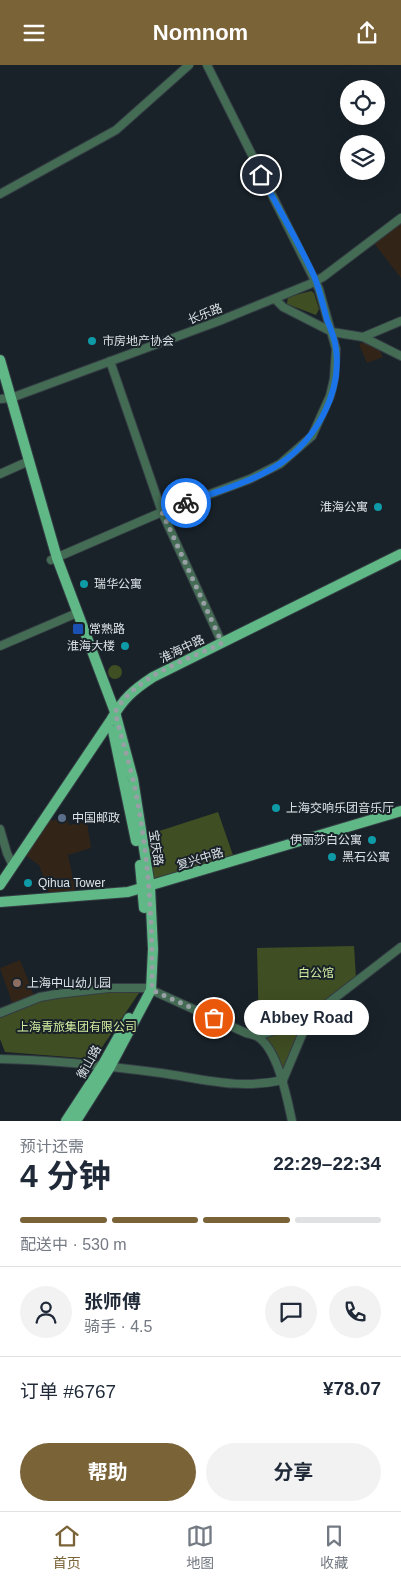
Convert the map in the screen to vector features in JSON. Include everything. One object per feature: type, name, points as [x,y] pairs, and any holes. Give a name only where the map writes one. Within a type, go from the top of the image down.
[{"type":"main road","points":[[0,360],[6,399]]},
{"type":"main road","points":[[0,380],[27,462],[54,559],[113,716]]},
{"type":"main road","name":"淮海中路","points":[[0,885],[121,702],[142,684],[401,555]]},
{"type":"main road","points":[[75,614],[110,698],[113,716]]},
{"type":"main road","points":[[110,698],[142,684]]},
{"type":"main road","name":"宝庆路","points":[[113,716],[133,779],[146,888],[149,989]]},
{"type":"main road","name":"复兴中路","points":[[0,902],[92,896],[146,888],[401,811]]},
{"type":"main road","name":"衡山路","points":[[76,1121],[149,989]]},
{"type":"main road","name":"衡山路","points":[[66,1121],[106,1066]]},
{"type":"street","points":[[0,194],[116,130],[189,65]]},
{"type":"street","points":[[54,559],[162,512],[250,479],[280,464],[312,435],[325,410],[334,379],[336,349],[316,281],[207,65]]},
{"type":"street","name":"长乐路","points":[[6,399],[275,299],[316,281],[401,218]]},
{"type":"street","points":[[275,299],[283,307],[332,331],[363,337],[401,356]]},
{"type":"street","points":[[363,337],[401,321]]},
{"type":"street","points":[[110,361],[162,512],[222,643]]},
{"type":"street","points":[[0,474],[27,462]]},
{"type":"street","points":[[0,646],[75,614]]},
{"type":"street","points":[[0,829],[13,866]]},
{"type":"street","points":[[258,1037],[310,1018],[401,947]]},
{"type":"street","points":[[0,1013],[40,997],[58,993],[109,988],[149,989],[258,1037],[274,1058],[283,1079],[292,1121]]},
{"type":"street","points":[[283,1079],[310,1018]]},
{"type":"street","points":[[0,1059],[106,1066],[213,1083],[268,1083],[283,1079]]},
{"type":"shaded area","points":[[401,223],[401,278],[374,243]]},
{"type":"shaded area","points":[[367,341],[378,347],[383,357],[367,363],[359,344]]},
{"type":"shaded area","points":[[67,818],[69,825],[87,822],[91,848],[68,855],[76,893],[50,895],[39,865],[25,855],[48,821]]},
{"type":"shaded area","name":"上海中山幼儿园","points":[[20,960],[34,996],[13,1005],[0,968]]},
{"type":"green space","points":[[311,291],[314,293],[319,309],[316,315],[287,304],[288,297]]},
{"type":"green space","points":[[112,665],[118,665],[122,672],[118,679],[112,679],[108,675],[108,669]]},
{"type":"green space","points":[[218,812],[234,858],[152,882],[147,835]]},
{"type":"green space","name":"白公馆","points":[[354,946],[356,978],[305,1015],[259,1033],[257,948]]},
{"type":"green space","name":"上海青旅集团有限公司","points":[[109,992],[139,993],[94,1059],[5,1052],[0,1039],[0,1017],[43,999]]},
{"type":"green space","points":[[302,1023],[283,1071],[264,1037]]},
{"type":"way so far","points":[[186,503],[162,512],[222,643],[153,677],[133,690],[121,702],[115,712],[133,779],[150,887],[153,949],[152,990],[214,1018]]},
{"type":"place","name":"市房地产协会","points":[[92,341]]},
{"type":"place","name":"淮海公寓","points":[[378,507]]},
{"type":"place","name":"瑞华公寓","points":[[84,584]]},
{"type":"place","name":"常熟路","points":[[78,629]]},
{"type":"place","name":"淮海大楼","points":[[125,646]]},
{"type":"place","name":"上海交响乐团音乐厅","points":[[276,808]]},
{"type":"place","name":"中国邮政","points":[[62,818]]},
{"type":"place","name":"伊丽莎白公寓","points":[[372,840]]},
{"type":"place","name":"黑石公寓","points":[[332,857]]},
{"type":"place","name":"Qihua Tower","points":[[28,883]]},
{"type":"place","name":"上海中山幼儿园","points":[[17,983]]},
{"type":"place","name":"Abbey Road","points":[[214,1018]]},
{"type":"route","points":[[186,503],[250,479],[280,464],[312,435],[330,397],[334,379],[336,349],[319,289],[261,175]]}]
